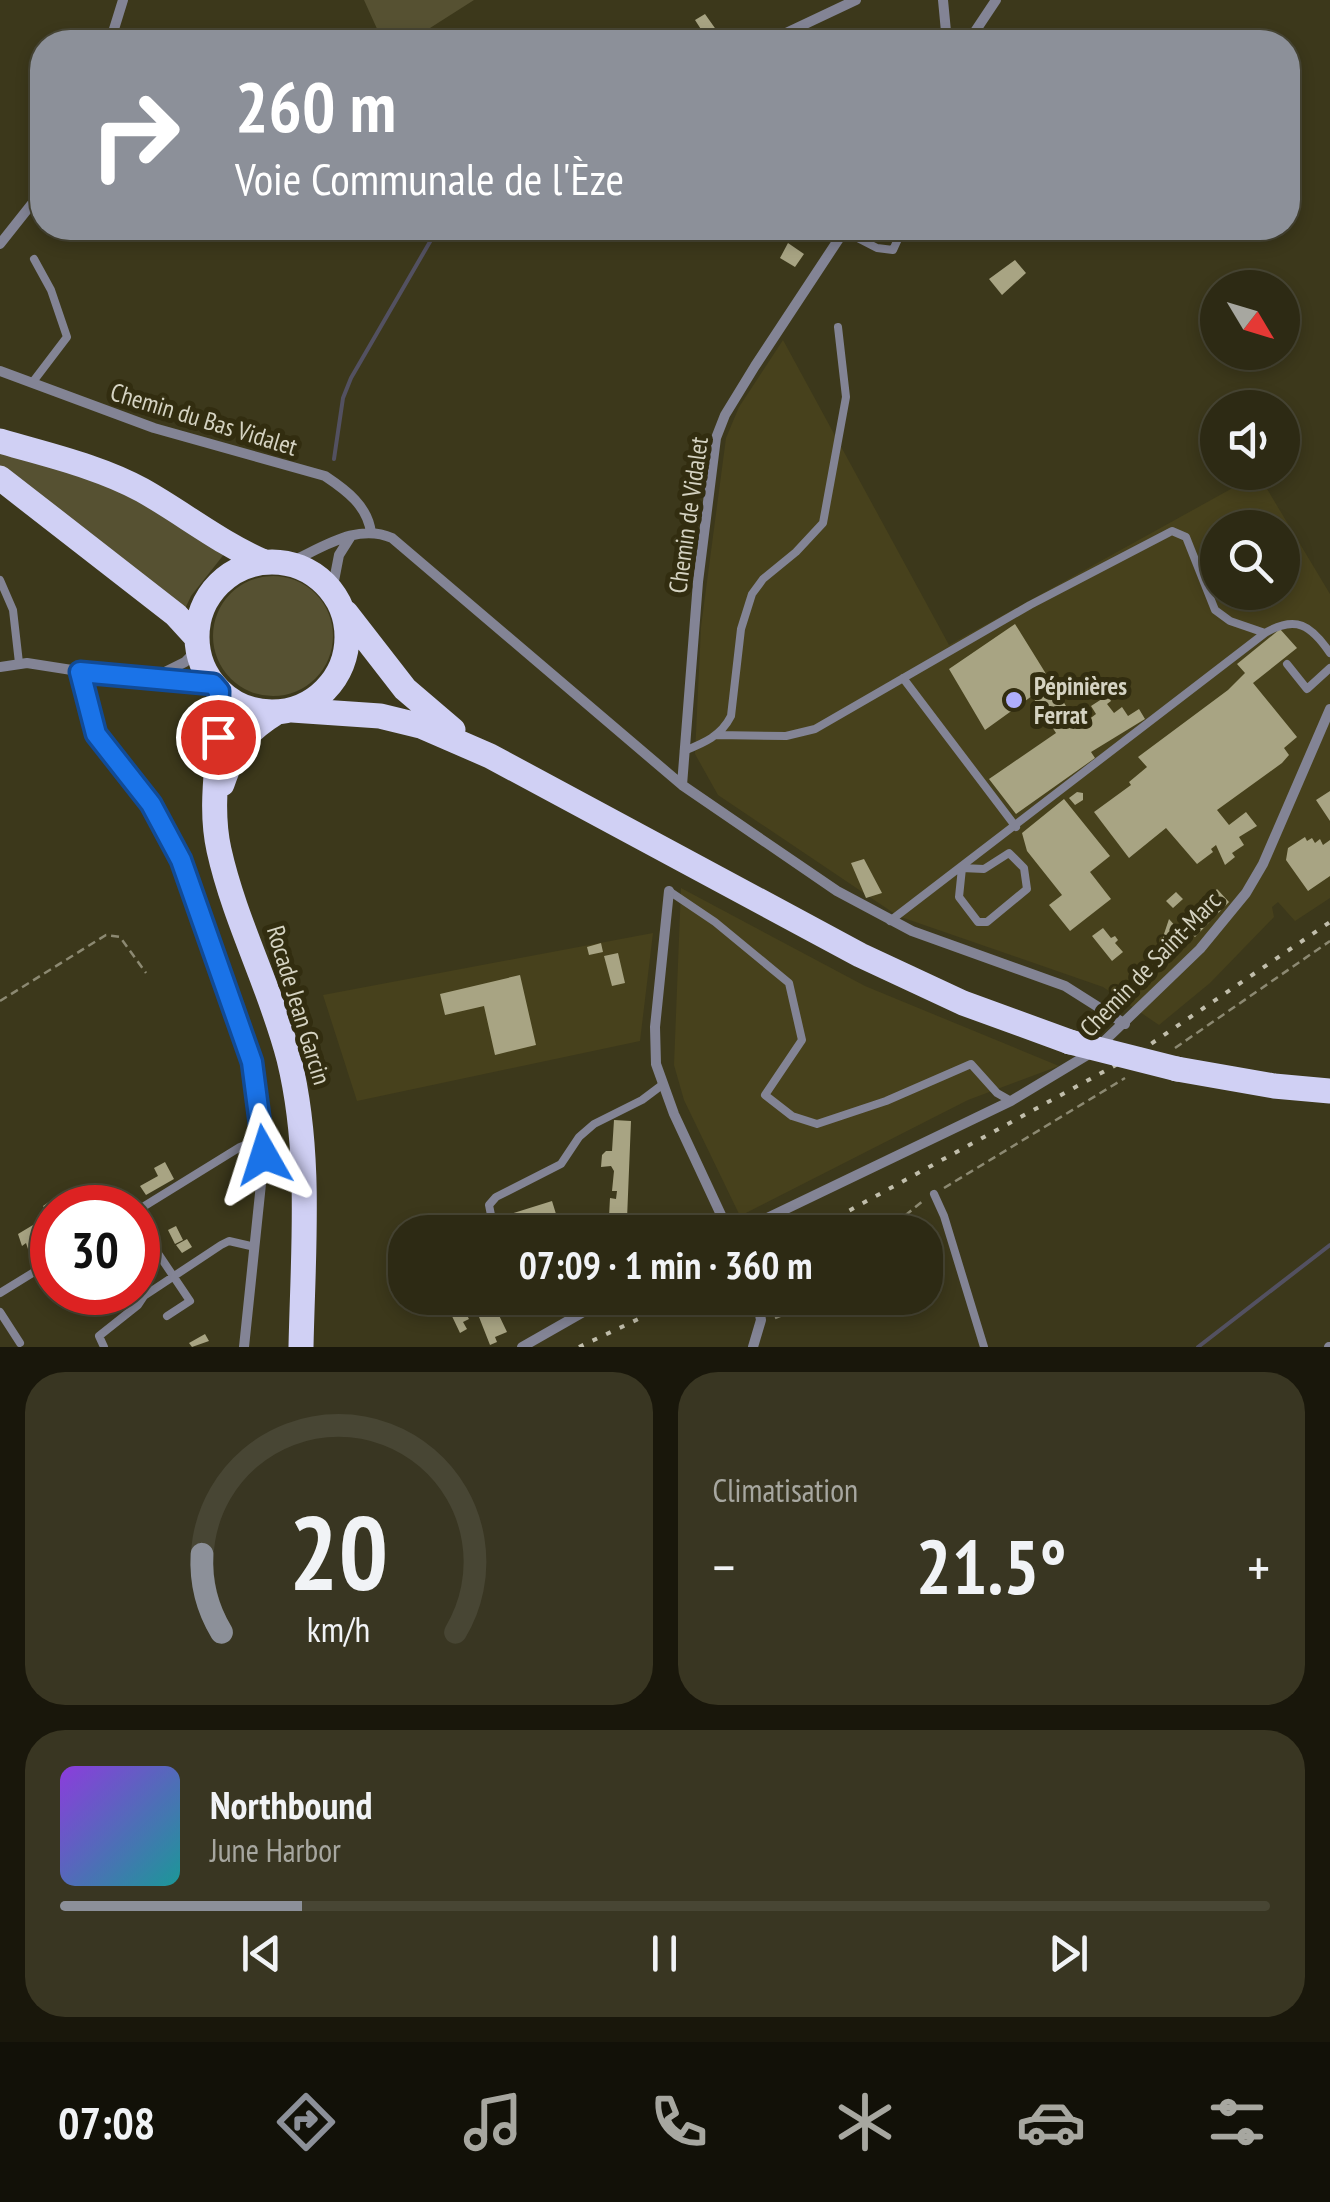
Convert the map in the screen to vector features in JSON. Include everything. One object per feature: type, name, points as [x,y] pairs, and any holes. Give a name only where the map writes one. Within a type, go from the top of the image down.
[{"type":"main road","points":[[0,441],[107,474],[139,488],[206,532],[276,563],[305,569],[337,600],[405,689],[438,720],[490,756]]},
{"type":"main road","points":[[0,478],[176,615],[197,643]]},
{"type":"main road","points":[[276,563],[242,568],[216,588],[200,616],[197,643],[203,668],[216,688],[246,708],[380,716],[421,726],[490,756],[877,963],[962,1003],[1070,1042],[1176,1059],[1274,1086],[1330,1090]]},
{"type":"main road","points":[[285,711],[316,699],[334,681],[345,658],[348,633],[337,600]]},
{"type":"main road","name":"Rocade Jean Garcin","points":[[216,688],[221,716],[213,784],[224,869],[274,1012],[296,1096],[305,1177],[301,1347]]},
{"type":"main road","name":"Rocade Jean Garcin","points":[[216,803],[231,756],[244,736],[285,711]]},
{"type":"street","points":[[114,30],[123,0]]},
{"type":"street","points":[[792,30],[856,0]]},
{"type":"street","points":[[944,0],[946,30]]},
{"type":"street","points":[[976,30],[996,0]]},
{"type":"street","points":[[0,244],[30,206]]},
{"type":"street","name":"Chemin de Vidalet","points":[[682,785],[698,582],[716,438],[740,390],[838,240]]},
{"type":"street","name":"Chemin du Bas Vidalet","points":[[0,371],[154,428],[325,476],[345,488],[359,504],[370,521],[371,532]]},
{"type":"street","points":[[276,563],[352,535],[371,532],[392,538],[682,785],[837,891],[890,921],[1065,986],[1125,1024]]},
{"type":"street","points":[[337,600],[339,556],[352,535]]},
{"type":"street","points":[[149,680],[186,662],[197,643]]},
{"type":"street","points":[[0,667],[19,663],[216,688]]},
{"type":"street","points":[[80,672],[96,734],[151,804],[181,860],[252,1062],[263,1138],[263,1178],[244,1347]]},
{"type":"street","name":"Chemin de Saint-Marc","points":[[774,1215],[1012,1102],[1094,1051],[1125,1024],[1200,949],[1246,893],[1263,864],[1330,709]]},
{"type":"street","points":[[669,891],[654,1050],[662,1086],[722,1215]]},
{"type":"street","points":[[522,1347],[578,1315]]},
{"type":"street","points":[[754,1347],[759,1315]]},
{"type":"lane","points":[[864,240],[877,248],[893,250],[898,240]]},
{"type":"lane","points":[[32,384],[67,336],[51,290],[34,258]]},
{"type":"lane","points":[[684,751],[716,735],[731,716],[741,629],[752,594],[762,579],[796,552],[823,522],[846,397],[838,327]]},
{"type":"lane","points":[[716,735],[804,733],[1030,605],[1172,532],[1186,537],[1215,610],[1230,621],[1265,632]]},
{"type":"lane","points":[[0,580],[14,610],[19,663]]},
{"type":"lane","points":[[890,921],[1265,632],[1282,623],[1297,624],[1318,635],[1330,652]]},
{"type":"lane","points":[[1287,664],[1307,689],[1330,668]]},
{"type":"lane","points":[[903,678],[1016,827]]},
{"type":"lane","points":[[1009,853],[1024,868],[1027,889],[987,922],[978,922],[959,897],[962,868],[984,870],[1009,853]]},
{"type":"lane","points":[[669,891],[715,922],[788,983],[802,1040],[766,1094],[792,1116],[817,1124],[886,1101],[970,1064],[1012,1102]]},
{"type":"lane","points":[[491,1215],[489,1205],[496,1197],[561,1164],[580,1136],[594,1124],[662,1086]]},
{"type":"lane","points":[[160,1196],[240,1147],[263,1138]]},
{"type":"lane","points":[[934,1194],[984,1347]]},
{"type":"lane","points":[[104,1347],[99,1336],[138,1306],[144,1296],[174,1276],[229,1241],[255,1247]]},
{"type":"lane","points":[[160,1255],[190,1300],[168,1316]]},
{"type":"lane","points":[[0,1293],[30,1275]]},
{"type":"lane","points":[[0,1312],[20,1344]]},
{"type":"path","points":[[0,1001],[106,935],[120,937],[146,973]]},
{"type":"path","points":[[1176,1059],[1330,941]]},
{"type":"path","points":[[907,1215],[934,1194],[1133,1073]]},
{"type":"path","points":[[760,1320],[787,1315]]},
{"type":"shaded area","points":[[364,0],[474,0],[427,30],[378,30]]},
{"type":"shaded area","name":"Pépinières Ferrat","points":[[783,340],[949,645],[1229,490],[1268,490],[1280,510],[1200,510],[1200,610],[1300,610],[1300,544],[1330,594],[1330,898],[1295,921],[1278,902],[1272,907],[1274,917],[1210,983],[1159,1025],[1103,987],[898,916],[718,795],[695,754],[701,627],[726,438],[739,407]]},
{"type":"shaded area","points":[[0,449],[130,494],[225,553],[184,611],[0,466]]},
{"type":"shaded area","points":[[273,576],[296,580],[316,593],[329,613],[333,636],[329,659],[316,679],[296,692],[273,696],[250,692],[230,679],[217,659],[213,636],[217,613],[230,593],[250,580]]},
{"type":"shaded area","points":[[681,888],[865,986],[1059,1066],[968,1100],[740,1215],[684,1100],[674,1065]]},
{"type":"shaded area","points":[[653,933],[640,1041],[357,1101],[323,995]]},
{"type":"building","points":[[705,14],[716,30],[701,30],[695,20]]},
{"type":"building","points":[[788,243],[804,254],[795,267],[780,258]]},
{"type":"building","points":[[1015,260],[1026,273],[1002,295],[989,279]]},
{"type":"building","points":[[1015,624],[1079,727],[1096,714],[1091,706],[1108,695],[1111,701],[1107,704],[1114,713],[1122,707],[1128,716],[1139,709],[1145,719],[1091,752],[1095,758],[1016,814],[989,779],[1056,733],[1032,696],[985,730],[949,669]]},
{"type":"building","points":[[1280,629],[1297,648],[1253,683],[1297,737],[1284,748],[1289,755],[1282,763],[1217,810],[1229,825],[1246,812],[1257,826],[1239,837],[1244,845],[1232,853],[1235,857],[1225,865],[1216,845],[1197,864],[1166,828],[1129,858],[1094,812],[1131,785],[1129,782],[1147,767],[1138,757],[1228,690],[1245,673],[1237,664]]},
{"type":"building","points":[[1330,791],[1330,821],[1316,800]]},
{"type":"building","points":[[1083,793],[1083,800],[1075,805],[1069,798]]},
{"type":"building","points":[[1064,799],[1110,856],[1090,872],[1111,899],[1070,931],[1049,905],[1062,895],[1027,851],[1022,833]]},
{"type":"building","points":[[1305,837],[1315,843],[1320,839],[1323,845],[1330,840],[1330,876],[1308,891],[1286,860],[1288,848]]},
{"type":"building","points":[[864,859],[882,893],[866,898],[851,863]]},
{"type":"building","points":[[1217,889],[1229,902],[1195,937],[1188,930],[1217,903],[1210,896]]},
{"type":"building","points":[[1176,892],[1183,899],[1173,908],[1166,901]]},
{"type":"building","points":[[1169,919],[1177,928],[1183,923],[1186,927],[1187,933],[1177,951],[1163,937]]},
{"type":"building","points":[[1103,928],[1111,938],[1115,936],[1115,943],[1123,952],[1112,961],[1092,936]]},
{"type":"building","points":[[601,943],[603,952],[589,955],[587,947]]},
{"type":"building","points":[[618,953],[625,983],[612,986],[604,956]]},
{"type":"building","points":[[520,975],[536,1045],[495,1055],[484,1006],[445,1015],[440,994]]},
{"type":"building","points":[[614,1120],[631,1121],[627,1215],[609,1215],[610,1198],[616,1199],[617,1191],[612,1191],[614,1171],[611,1166],[601,1167],[602,1155],[612,1151]]},
{"type":"building","points":[[165,1162],[174,1179],[160,1187],[142,1185],[158,1176],[154,1168]]},
{"type":"building","points":[[552,1201],[556,1214],[553,1215],[507,1215]]},
{"type":"building","points":[[176,1226],[183,1240],[175,1244],[168,1230]]},
{"type":"building","points":[[30,1227],[30,1248],[26,1243],[22,1246],[18,1234]]},
{"type":"building","points":[[187,1239],[192,1247],[182,1253],[176,1245]]},
{"type":"building","points":[[451,1315],[467,1315],[469,1319],[463,1322],[467,1329],[460,1333]]},
{"type":"building","points":[[499,1315],[507,1332],[495,1337],[497,1342],[490,1345],[479,1317]]},
{"type":"building","points":[[205,1334],[209,1341],[192,1347],[189,1343]]},
{"type":"waterway","points":[[334,459],[343,398],[351,378],[431,240]]},
{"type":"waterway","points":[[1198,1347],[1330,1245]]},
{"type":"railway","points":[[841,1215],[1136,1054],[1330,922]]},
{"type":"railway","points":[[579,1347],[647,1315]]},
{"type":"place","name":"Pépinières Ferrat","points":[[1014,700]]},
{"type":"route","points":[[218,737],[219,691],[213,684],[80,672],[96,734],[151,804],[181,860],[252,1062],[264,1155]]}]
